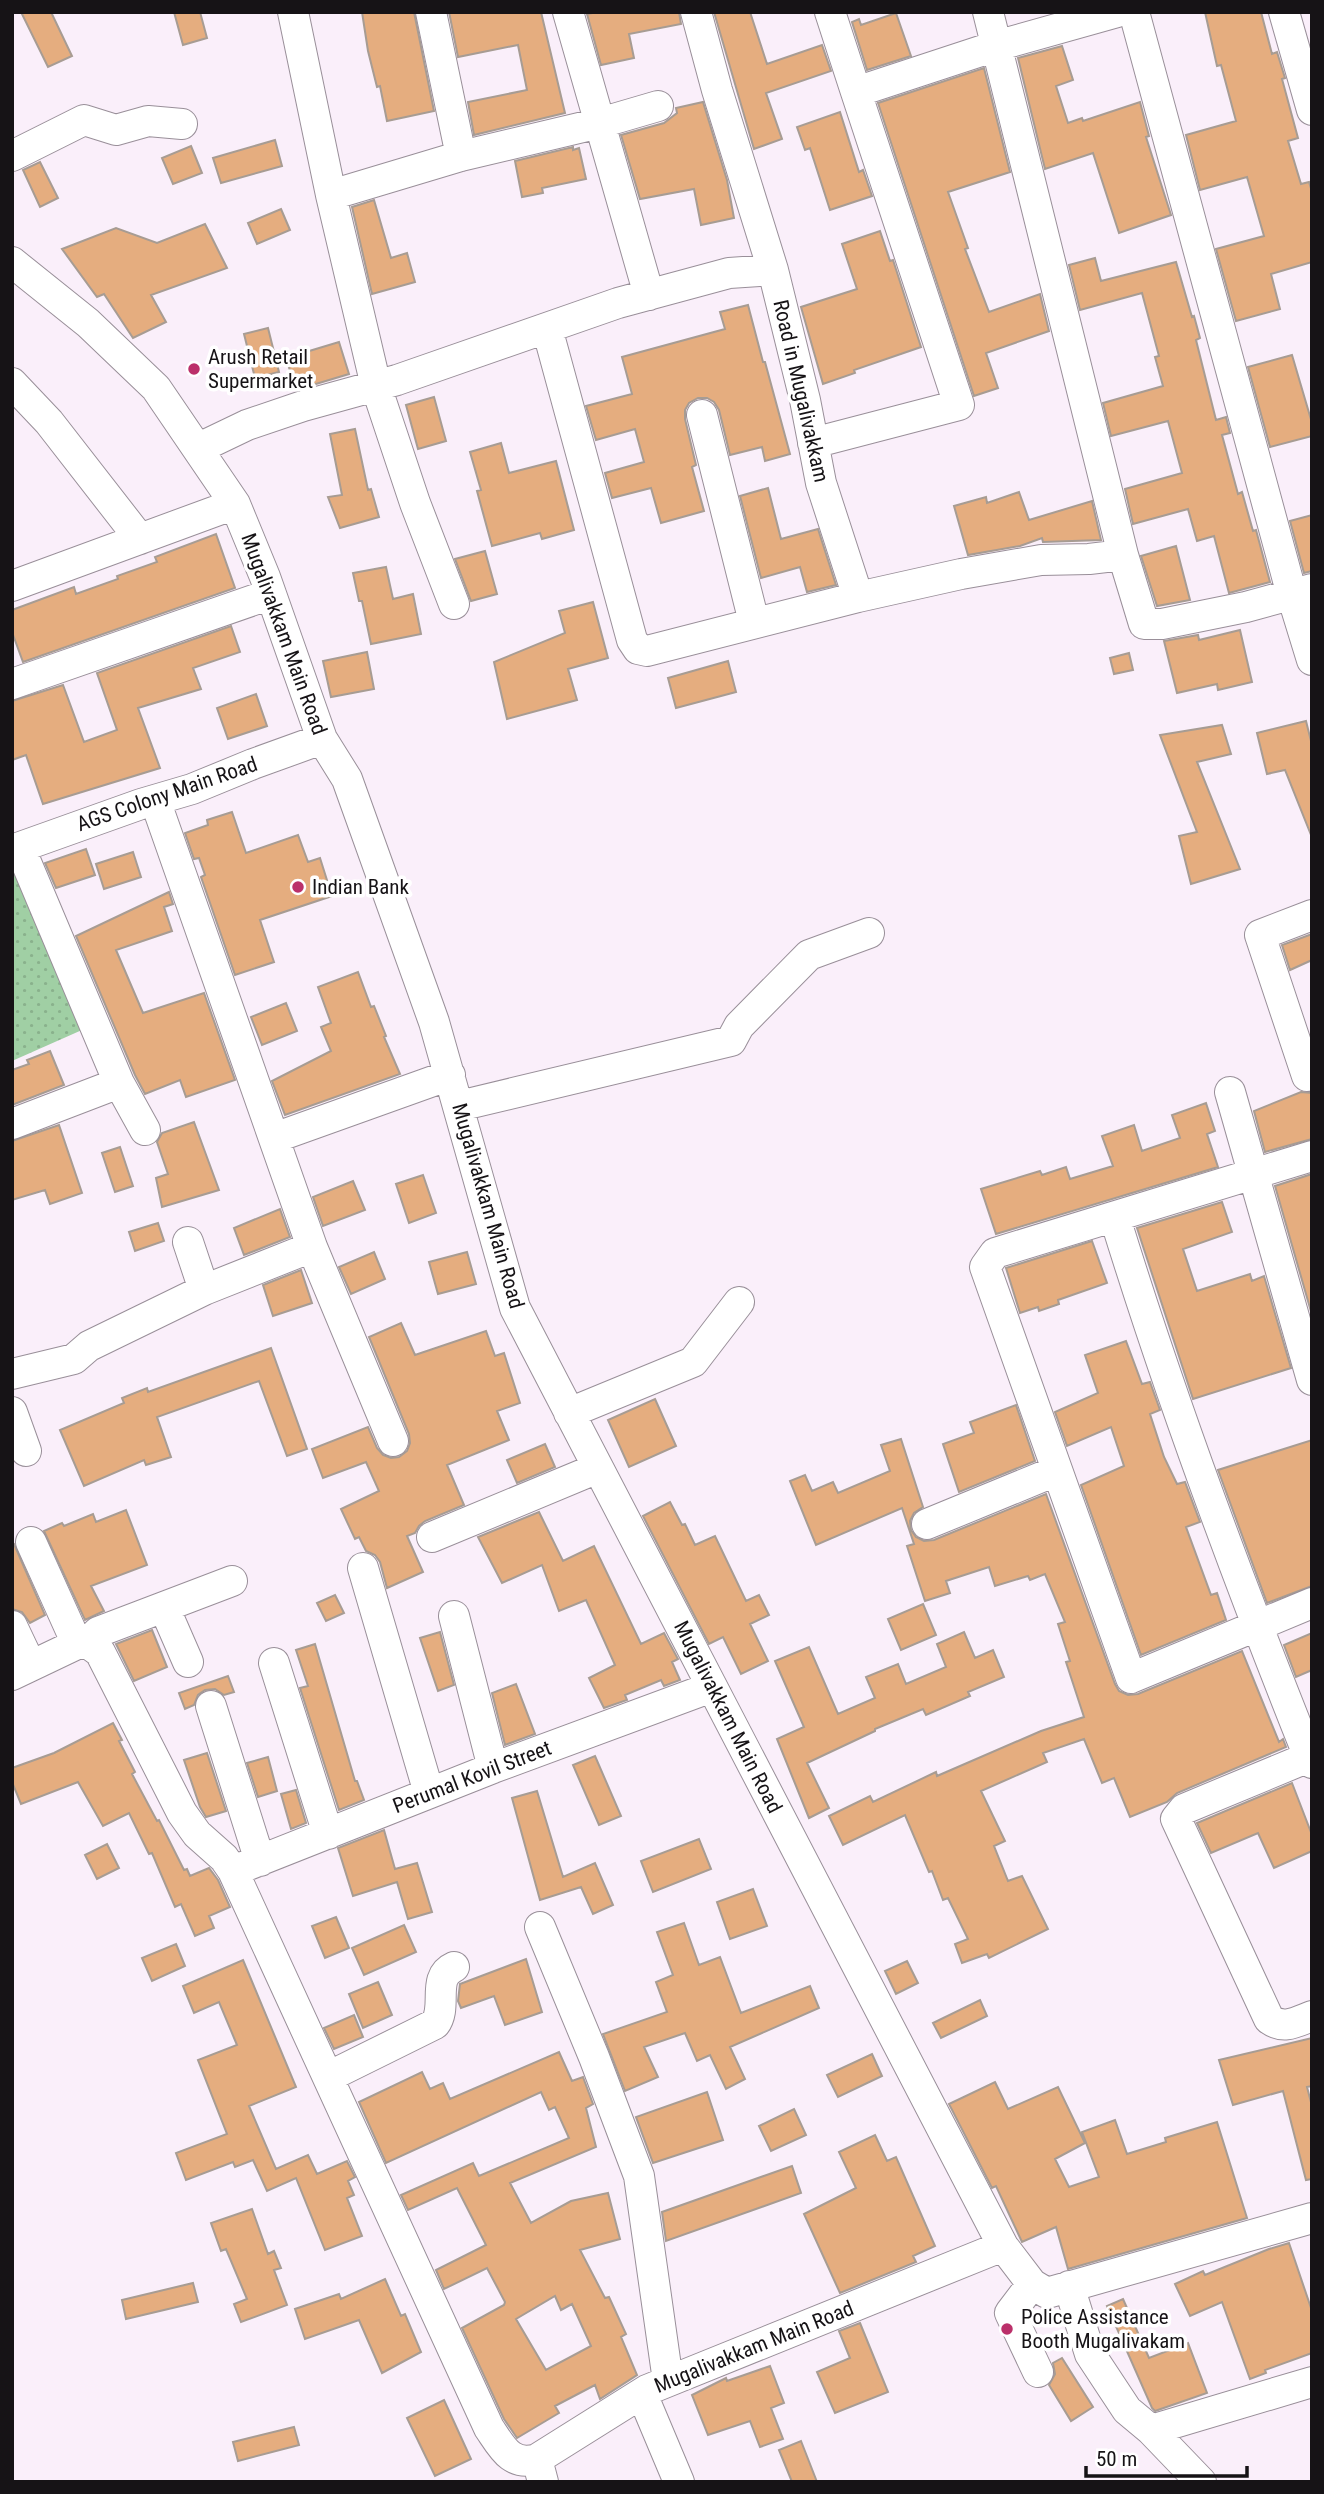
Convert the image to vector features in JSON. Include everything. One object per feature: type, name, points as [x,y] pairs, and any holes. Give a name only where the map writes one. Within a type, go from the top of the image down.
[{"type":"street","points":[[293,12],[331,195],[376,386],[415,503],[454,604]]},
{"type":"street","points":[[431,12],[461,156]]},
{"type":"street","points":[[568,12],[649,295]]},
{"type":"street","points":[[696,12],[717,90],[773,270]]},
{"type":"street","points":[[813,443],[959,405],[830,12]]},
{"type":"street","points":[[988,12],[1123,555],[1144,624],[1163,625],[1302,592]]},
{"type":"street","points":[[856,92],[1116,12]]},
{"type":"street","points":[[1134,12],[1302,592],[1312,660]]},
{"type":"street","points":[[1284,12],[1312,110]]},
{"type":"street","points":[[331,195],[461,156],[600,123],[658,106]]},
{"type":"street","points":[[12,156],[84,120],[117,130],[148,121],[182,124]]},
{"type":"street","name":"Mugalivakkam Main Road","points":[[12,262],[88,323],[156,388],[235,504],[271,594],[322,739],[346,779],[450,1075],[515,1308],[1003,2246],[1032,2284]]},
{"type":"street","name":"Road in Mugalivakkam","points":[[199,448],[247,425],[376,386],[618,303],[729,274],[773,270],[794,350],[821,483],[858,597]]},
{"type":"street","points":[[547,328],[635,646],[647,651],[754,622],[961,574],[1041,560],[1123,555]]},
{"type":"street","points":[[12,383],[49,422],[140,539]]},
{"type":"street","points":[[702,415],[754,622]]},
{"type":"street","points":[[12,586],[235,504]]},
{"type":"street","points":[[12,684],[271,594]]},
{"type":"street","name":"AGS Colony Main Road","points":[[16,849],[192,789],[322,739]]},
{"type":"street","points":[[155,800],[312,1247],[393,1441]]},
{"type":"street","points":[[16,849],[119,1083],[145,1130]]},
{"type":"street","points":[[1307,1076],[1260,934],[1312,915]]},
{"type":"street","points":[[459,1106],[731,1041],[739,1026],[809,955],[869,933]]},
{"type":"street","points":[[274,1138],[450,1075]]},
{"type":"street","points":[[12,1124],[119,1083]]},
{"type":"street","points":[[1230,1093],[1310,1371]]},
{"type":"street","points":[[1312,1156],[995,1253],[985,1267],[1131,1678],[1312,1603]]},
{"type":"street","points":[[1115,1217],[1141,1303],[1257,1627],[1310,1760],[1184,1809],[1176,1819],[1177,1826],[1269,2019],[1277,2025],[1285,2026],[1312,2016]]},
{"type":"street","points":[[187,1242],[204,1290]]},
{"type":"street","points":[[12,1374],[74,1359],[89,1346],[204,1290],[312,1247]]},
{"type":"street","points":[[569,1413],[693,1362],[739,1302]]},
{"type":"street","points":[[12,1412],[26,1451]]},
{"type":"street","points":[[432,1537],[598,1468]]},
{"type":"street","points":[[927,1524],[1056,1471]]},
{"type":"street","points":[[31,1542],[82,1644]]},
{"type":"street","points":[[363,1568],[429,1793]]},
{"type":"street","points":[[12,1626],[22,1670],[82,1644],[98,1632],[232,1581]]},
{"type":"street","points":[[164,1607],[188,1662]]},
{"type":"street","points":[[454,1616],[493,1768]]},
{"type":"street","points":[[82,1644],[95,1647],[100,1653],[182,1813],[197,1834],[224,1858],[247,1866]]},
{"type":"street","points":[[274,1663],[328,1834]]},
{"type":"street","name":"Perumal Kovil Street","points":[[247,1866],[493,1768],[712,1687]]},
{"type":"street","points":[[211,1706],[247,1866],[328,2077],[489,2428],[503,2449],[515,2459],[540,2470]]},
{"type":"street","points":[[540,1927],[594,2057],[639,2176],[655,2387],[679,2482]]},
{"type":"street","points":[[328,2077],[435,2024],[442,2009],[442,1977],[446,1970],[454,1967]]},
{"type":"street","points":[[1038,2372],[1010,2313],[1032,2284],[1047,2293],[1312,2218]]},
{"type":"street","name":"Mugalivakkam Main Road","points":[[540,2470],[655,2387],[1003,2246]]},
{"type":"street","points":[[1069,2286],[1090,2354],[1127,2410],[1151,2430],[1201,2482]]},
{"type":"street","points":[[1151,2430],[1312,2382]]},
{"type":"green space","points":[[12,851],[91,1026],[12,1061]]},
{"type":"building","points":[[21,12],[51,12],[72,56],[48,67]]},
{"type":"building","points":[[174,12],[200,12],[207,38],[183,45]]},
{"type":"building","points":[[362,12],[414,12],[434,111],[387,121],[380,86],[377,87],[368,51]]},
{"type":"building","points":[[449,12],[541,12],[565,113],[474,135],[468,102],[527,90],[518,45],[458,57]]},
{"type":"building","points":[[679,12],[681,24],[629,34],[634,58],[601,65],[587,14]]},
{"type":"building","points":[[714,12],[750,12],[767,64],[822,45],[831,71],[766,93],[782,139],[754,149]]},
{"type":"building","points":[[1205,12],[1261,12],[1272,54],[1277,52],[1285,78],[1282,79],[1298,138],[1288,141],[1301,184],[1309,182],[1312,192],[1312,262],[1271,274],[1280,309],[1236,321],[1216,249],[1264,236],[1247,177],[1200,190],[1186,135],[1236,121],[1221,65],[1217,66]]},
{"type":"building","points":[[896,13],[911,56],[867,70],[852,22],[859,19],[861,25]]},
{"type":"building","points":[[1062,46],[1073,80],[1056,86],[1068,123],[1082,118],[1083,121],[1140,102],[1149,136],[1146,137],[1171,215],[1119,233],[1093,153],[1045,169],[1018,58]]},
{"type":"building","points":[[984,68],[1010,172],[948,192],[968,248],[965,249],[989,312],[1040,294],[1049,331],[986,353],[998,388],[974,396],[878,103]]},
{"type":"building","points":[[703,102],[727,180],[734,218],[701,225],[694,189],[640,199],[621,135],[664,123],[677,113],[676,108]]},
{"type":"building","points":[[840,112],[859,172],[863,170],[872,196],[830,210],[810,148],[805,150],[797,127]]},
{"type":"building","points":[[275,140],[282,166],[221,183],[213,158]]},
{"type":"building","points":[[191,146],[202,173],[173,184],[162,158]]},
{"type":"building","points":[[573,147],[573,150],[579,148],[586,179],[542,188],[543,193],[522,197],[515,161]]},
{"type":"building","points":[[40,162],[58,198],[40,207],[23,170]]},
{"type":"building","points":[[374,200],[391,258],[407,253],[415,282],[372,294],[352,207]]},
{"type":"building","points":[[281,209],[290,230],[257,244],[248,223]]},
{"type":"building","points":[[205,224],[227,268],[151,295],[166,322],[133,338],[104,294],[97,297],[62,249],[116,228],[157,243]]},
{"type":"building","points":[[880,231],[890,261],[893,260],[921,347],[854,370],[855,373],[823,384],[801,307],[857,289],[842,244]]},
{"type":"building","points":[[1095,258],[1101,281],[1176,262],[1200,338],[1196,340],[1216,420],[1226,417],[1230,433],[1222,435],[1238,494],[1242,492],[1253,531],[1256,530],[1270,582],[1229,593],[1214,536],[1197,541],[1188,509],[1133,524],[1125,489],[1182,473],[1168,421],[1111,436],[1103,403],[1163,386],[1155,357],[1159,356],[1142,293],[1080,310],[1069,265]]},
{"type":"building","points":[[748,305],[790,454],[765,461],[762,447],[730,455],[719,410],[714,402],[707,398],[698,398],[689,403],[685,410],[685,419],[696,465],[692,467],[704,511],[661,523],[651,488],[612,498],[605,473],[644,462],[635,429],[596,440],[586,406],[632,394],[622,357],[725,329],[720,312]]},
{"type":"building","points":[[268,328],[279,372],[255,378],[244,334]]},
{"type":"building","points":[[339,342],[349,374],[296,390],[286,358]]},
{"type":"building","points":[[1292,355],[1312,423],[1312,436],[1270,447],[1248,367]]},
{"type":"building","points":[[434,397],[446,441],[418,449],[406,405]]},
{"type":"building","points":[[355,429],[368,490],[371,489],[379,517],[340,528],[328,497],[342,495],[330,434]]},
{"type":"building","points":[[501,443],[509,473],[556,461],[574,530],[542,539],[540,533],[492,546],[470,452]]},
{"type":"building","points":[[768,488],[781,539],[818,529],[836,585],[807,592],[800,567],[761,578],[740,496]]},
{"type":"building","points":[[1019,492],[1029,520],[1092,501],[1101,540],[1043,542],[1042,538],[1020,546],[968,555],[954,506],[986,497],[987,503]]},
{"type":"building","points":[[1312,515],[1312,571],[1304,573],[1290,521]]},
{"type":"building","points":[[216,534],[235,588],[23,662],[12,632],[12,610],[74,587],[76,594],[118,579],[117,576],[157,562],[155,557]]},
{"type":"building","points":[[1176,546],[1190,600],[1157,606],[1141,556]]},
{"type":"building","points":[[485,551],[497,594],[471,601],[455,559]]},
{"type":"building","points":[[386,567],[393,599],[413,594],[421,634],[371,644],[353,573]]},
{"type":"building","points":[[593,602],[608,658],[568,669],[577,700],[507,719],[494,662],[565,633],[559,611]]},
{"type":"building","points":[[231,626],[240,652],[193,668],[201,689],[138,708],[160,768],[43,804],[26,755],[12,760],[12,701],[63,685],[84,742],[117,730],[97,673]]},
{"type":"building","points":[[1240,630],[1252,682],[1218,690],[1217,684],[1177,693],[1164,641],[1198,635],[1199,640]]},
{"type":"building","points":[[367,652],[374,689],[331,697],[323,661]]},
{"type":"building","points":[[1129,653],[1133,670],[1114,674],[1110,658]]},
{"type":"building","points":[[728,661],[736,692],[676,708],[668,678]]},
{"type":"building","points":[[256,694],[267,726],[228,739],[217,708]]},
{"type":"building","points":[[1306,721],[1312,745],[1311,835],[1285,770],[1267,774],[1257,733]]},
{"type":"building","points":[[1222,725],[1231,754],[1197,762],[1240,869],[1191,884],[1179,836],[1197,832],[1160,735]]},
{"type":"building","points":[[232,812],[246,853],[298,835],[308,862],[320,858],[332,896],[260,920],[274,962],[235,975],[201,877],[205,875],[199,858],[194,859],[185,833],[208,825],[207,820]]},
{"type":"building","points":[[86,849],[95,875],[56,888],[45,863]]},
{"type":"building","points":[[133,852],[141,877],[104,889],[96,864]]},
{"type":"building","points":[[169,892],[173,904],[164,907],[172,931],[116,950],[143,1013],[204,993],[235,1080],[186,1097],[180,1080],[145,1094],[76,936]]},
{"type":"building","points":[[1312,934],[1312,960],[1290,970],[1282,945]]},
{"type":"building","points":[[358,972],[400,1074],[285,1115],[272,1081],[331,1051],[321,1027],[331,1023],[318,987]]},
{"type":"building","points":[[286,1003],[297,1031],[262,1045],[251,1017]]},
{"type":"building","points":[[50,1051],[64,1085],[12,1105],[12,1070],[29,1064],[27,1060]]},
{"type":"building","points":[[1301,1092],[1312,1093],[1312,1139],[1265,1152],[1254,1111]]},
{"type":"building","points":[[1206,1103],[1215,1131],[1207,1134],[1218,1167],[996,1234],[981,1189],[1040,1171],[1042,1175],[1066,1167],[1070,1179],[1113,1166],[1102,1136],[1134,1125],[1142,1151],[1180,1138],[1172,1115]]},
{"type":"building","points":[[194,1122],[219,1190],[162,1207],[156,1178],[168,1174],[157,1142],[162,1133]]},
{"type":"building","points":[[59,1125],[82,1193],[50,1204],[45,1190],[12,1200],[12,1141]]},
{"type":"building","points":[[120,1147],[133,1186],[115,1192],[102,1153]]},
{"type":"building","points":[[1312,1174],[1312,1315],[1275,1186]]},
{"type":"building","points":[[423,1175],[436,1213],[409,1223],[396,1184]]},
{"type":"building","points":[[353,1181],[365,1210],[323,1226],[313,1197]]},
{"type":"building","points":[[1222,1202],[1232,1232],[1183,1249],[1197,1291],[1250,1274],[1252,1281],[1264,1276],[1291,1368],[1193,1399],[1137,1228]]},
{"type":"building","points":[[280,1209],[290,1237],[244,1255],[234,1228]]},
{"type":"building","points":[[158,1223],[164,1241],[135,1251],[129,1232]]},
{"type":"building","points":[[1092,1241],[1107,1283],[1058,1300],[1059,1304],[1039,1311],[1038,1307],[1020,1313],[1006,1268]]},
{"type":"building","points":[[374,1252],[385,1279],[351,1294],[339,1267]]},
{"type":"building","points":[[467,1252],[476,1284],[438,1294],[429,1262]]},
{"type":"building","points":[[301,1270],[312,1303],[273,1316],[263,1285]]},
{"type":"building","points":[[401,1323],[415,1355],[486,1331],[495,1356],[504,1353],[520,1403],[497,1411],[509,1440],[447,1465],[464,1505],[425,1521],[415,1533],[407,1536],[423,1572],[387,1588],[380,1562],[375,1555],[366,1551],[359,1537],[355,1539],[341,1509],[379,1491],[366,1462],[323,1478],[312,1449],[368,1427],[383,1455],[399,1457],[407,1451],[409,1434],[369,1337]]},
{"type":"building","points":[[1126,1341],[1142,1384],[1150,1382],[1160,1410],[1150,1414],[1164,1457],[1177,1484],[1185,1482],[1200,1522],[1186,1527],[1211,1595],[1217,1593],[1226,1620],[1141,1655],[1081,1485],[1124,1466],[1111,1427],[1067,1446],[1055,1412],[1098,1393],[1085,1355]]},
{"type":"building","points":[[271,1348],[307,1449],[287,1456],[259,1381],[157,1417],[171,1457],[146,1465],[144,1460],[84,1486],[60,1430],[124,1403],[122,1398],[147,1388],[148,1392]]},
{"type":"building","points":[[655,1399],[676,1446],[629,1467],[608,1420]]},
{"type":"building","points":[[1016,1405],[1035,1461],[959,1492],[943,1444],[974,1433],[970,1422]]},
{"type":"building","points":[[901,1439],[923,1507],[914,1513],[910,1521],[911,1530],[916,1537],[924,1541],[934,1540],[1046,1494],[1119,1691],[1128,1695],[1138,1694],[1242,1651],[1279,1742],[1283,1739],[1286,1747],[1177,1793],[1167,1802],[1130,1817],[1114,1778],[1102,1783],[1084,1739],[1043,1753],[1047,1762],[981,1791],[1005,1841],[994,1846],[1008,1881],[1022,1876],[1048,1929],[989,1958],[987,1954],[962,1963],[955,1944],[968,1939],[948,1898],[943,1900],[905,1815],[843,1845],[829,1816],[870,1796],[873,1802],[936,1772],[937,1776],[1041,1731],[1084,1717],[1066,1662],[1070,1661],[1058,1624],[1065,1622],[1045,1574],[1030,1580],[1028,1576],[995,1586],[989,1567],[946,1581],[950,1593],[925,1601],[907,1546],[914,1544],[902,1508],[816,1545],[790,1481],[805,1475],[812,1491],[833,1482],[838,1493],[890,1471],[881,1445]]},
{"type":"building","points":[[1312,1440],[1312,1586],[1267,1603],[1218,1470]]},
{"type":"building","points":[[545,1444],[555,1467],[517,1483],[507,1460]]},
{"type":"building","points":[[670,1502],[695,1545],[715,1536],[746,1601],[759,1595],[769,1615],[750,1624],[768,1661],[741,1674],[723,1637],[709,1644],[643,1516]]},
{"type":"building","points":[[126,1510],[147,1565],[91,1586],[104,1611],[85,1620],[44,1531],[93,1514],[96,1522]]},
{"type":"building","points":[[539,1512],[563,1561],[594,1546],[641,1644],[664,1633],[678,1659],[672,1662],[680,1680],[664,1686],[661,1680],[625,1695],[627,1700],[604,1708],[589,1678],[615,1665],[586,1600],[559,1611],[542,1565],[502,1583],[478,1537]]},
{"type":"building","points":[[14,1544],[45,1615],[30,1623],[22,1612],[12,1609]]},
{"type":"building","points":[[335,1595],[344,1613],[326,1621],[317,1603]]},
{"type":"building","points":[[923,1604],[936,1635],[901,1650],[888,1619]]},
{"type":"building","points":[[152,1630],[167,1667],[134,1681],[116,1644]]},
{"type":"building","points":[[440,1632],[454,1685],[438,1691],[420,1638]]},
{"type":"building","points":[[964,1632],[975,1658],[993,1650],[1004,1677],[968,1692],[970,1696],[926,1715],[923,1709],[875,1729],[807,1763],[829,1808],[809,1818],[777,1739],[804,1727],[775,1661],[809,1647],[838,1714],[875,1698],[866,1677],[898,1664],[906,1684],[946,1667],[937,1644]]},
{"type":"building","points":[[1312,1633],[1312,1670],[1296,1677],[1284,1645]]},
{"type":"building","points":[[315,1644],[355,1781],[364,1800],[339,1810],[300,1688],[308,1686],[296,1650]]},
{"type":"building","points":[[228,1676],[234,1692],[224,1695],[215,1689],[205,1690],[198,1695],[194,1705],[185,1709],[179,1693]]},
{"type":"building","points":[[516,1684],[535,1734],[505,1745],[492,1693]]},
{"type":"building","points":[[113,1723],[135,1772],[132,1774],[184,1870],[187,1869],[190,1876],[209,1868],[218,1880],[230,1907],[209,1916],[214,1928],[195,1936],[181,1904],[175,1907],[152,1853],[149,1854],[129,1813],[103,1826],[78,1782],[21,1804],[12,1782],[12,1768],[54,1753]]},
{"type":"building","points":[[207,1753],[226,1811],[206,1817],[184,1760]]},
{"type":"building","points":[[595,1756],[621,1816],[599,1825],[573,1765]]},
{"type":"building","points":[[268,1757],[277,1791],[258,1797],[247,1763]]},
{"type":"building","points":[[1292,1783],[1312,1835],[1312,1851],[1274,1868],[1258,1833],[1211,1853],[1197,1823]]},
{"type":"building","points":[[296,1790],[306,1823],[291,1829],[281,1794]]},
{"type":"building","points":[[537,1791],[563,1877],[595,1863],[613,1905],[593,1914],[581,1887],[540,1900],[512,1798]]},
{"type":"building","points":[[384,1830],[395,1869],[417,1863],[432,1912],[408,1919],[397,1882],[353,1896],[338,1848]]},
{"type":"building","points":[[699,1839],[711,1869],[653,1892],[641,1861]]},
{"type":"building","points":[[107,1844],[119,1868],[97,1879],[85,1855]]},
{"type":"building","points":[[753,1889],[767,1926],[730,1939],[717,1902]]},
{"type":"building","points":[[336,1917],[349,1948],[325,1958],[312,1926]]},
{"type":"building","points":[[684,1923],[699,1965],[720,1957],[741,2013],[810,1986],[819,2008],[730,2047],[745,2079],[726,2089],[710,2055],[697,2061],[685,2033],[644,2047],[658,2077],[625,2091],[603,2034],[667,2012],[656,1982],[673,1975],[657,1932]]},
{"type":"building","points":[[404,1925],[416,1952],[364,1975],[352,1948]]},
{"type":"building","points":[[176,1944],[185,1966],[152,1981],[142,1958]]},
{"type":"building","points":[[526,1959],[542,2012],[505,2025],[494,1996],[461,2008],[458,2001],[460,1984]]},
{"type":"building","points":[[243,1960],[296,2087],[249,2106],[276,2169],[308,2155],[317,2174],[347,2161],[355,2177],[348,2181],[354,2195],[347,2198],[362,2236],[325,2250],[296,2178],[267,2191],[253,2160],[235,2167],[233,2162],[186,2180],[176,2153],[227,2134],[198,2060],[237,2045],[219,2002],[194,2013],[183,1986]]},
{"type":"building","points":[[907,1961],[918,1983],[896,1994],[885,1971]]},
{"type":"building","points":[[378,1982],[392,2015],[363,2028],[349,1994]]},
{"type":"building","points":[[980,2000],[987,2016],[941,2038],[933,2023]]},
{"type":"building","points":[[354,2015],[363,2037],[334,2049],[324,2028]]},
{"type":"building","points":[[1312,2038],[1312,2086],[1307,2087],[1312,2106],[1312,2179],[1306,2180],[1283,2091],[1233,2105],[1219,2060]]},
{"type":"building","points":[[559,2052],[572,2081],[583,2077],[593,2104],[586,2108],[596,2147],[510,2183],[531,2223],[571,2201],[608,2193],[620,2239],[580,2250],[605,2298],[609,2297],[626,2334],[621,2337],[637,2375],[600,2399],[595,2385],[555,2406],[559,2413],[517,2438],[504,2419],[462,2328],[505,2302],[487,2268],[444,2289],[436,2270],[486,2245],[457,2188],[408,2210],[401,2195],[473,2163],[479,2176],[569,2138],[555,2107],[549,2110],[541,2092],[386,2163],[359,2102],[422,2072],[430,2089],[443,2083],[450,2099]],"holes":[[[555,2296],[561,2310],[572,2304],[591,2346],[546,2370],[516,2319]]]},
{"type":"building","points":[[872,2054],[882,2076],[838,2097],[827,2075]]},
{"type":"building","points":[[995,2082],[1008,2109],[1058,2087],[1085,2143],[1055,2159],[1069,2187],[1099,2177],[1082,2132],[1115,2120],[1127,2154],[1166,2142],[1165,2138],[1217,2122],[1247,2218],[1068,2269],[1056,2227],[1022,2242],[996,2186],[992,2188],[949,2104]]},
{"type":"building","points":[[707,2092],[723,2140],[653,2163],[636,2117]]},
{"type":"building","points":[[794,2109],[806,2135],[771,2151],[759,2126]]},
{"type":"building","points":[[875,2135],[887,2161],[896,2157],[935,2246],[913,2256],[916,2262],[840,2293],[804,2214],[856,2188],[839,2152]]},
{"type":"building","points":[[792,2166],[801,2193],[666,2241],[662,2212]]},
{"type":"building","points":[[252,2209],[268,2254],[274,2251],[281,2268],[274,2270],[287,2305],[241,2322],[234,2304],[247,2299],[226,2249],[221,2251],[211,2223]]},
{"type":"building","points":[[1289,2243],[1312,2311],[1312,2353],[1265,2370],[1266,2373],[1250,2379],[1222,2302],[1190,2316],[1175,2284],[1203,2271],[1205,2275]]},
{"type":"building","points":[[385,2279],[401,2316],[405,2314],[421,2352],[382,2373],[359,2320],[305,2339],[295,2309],[339,2294],[341,2299]]},
{"type":"building","points":[[193,2283],[198,2302],[126,2319],[122,2300]]},
{"type":"building","points":[[1123,2299],[1149,2358],[1188,2343],[1207,2393],[1155,2411],[1152,2408],[1107,2306]]},
{"type":"building","points":[[860,2323],[888,2392],[835,2413],[817,2372],[850,2358],[839,2331]]},
{"type":"building","points":[[1062,2358],[1093,2407],[1071,2421],[1049,2385],[1055,2374],[1053,2363]]},
{"type":"building","points":[[770,2366],[784,2403],[771,2408],[783,2439],[760,2447],[750,2421],[708,2435],[692,2395],[726,2378],[727,2381]]},
{"type":"building","points":[[444,2400],[471,2459],[435,2476],[407,2418]]},
{"type":"building","points":[[294,2427],[299,2445],[238,2461],[233,2442]]},
{"type":"building","points":[[801,2441],[817,2482],[792,2482],[779,2450]]},
{"type":"place","name":"Arush Retail Supermarket","points":[[194,369]]},
{"type":"place","name":"Indian Bank","points":[[298,887]]},
{"type":"place","name":"Police Assistance Booth Mugalivakam","points":[[1007,2329]]}]
